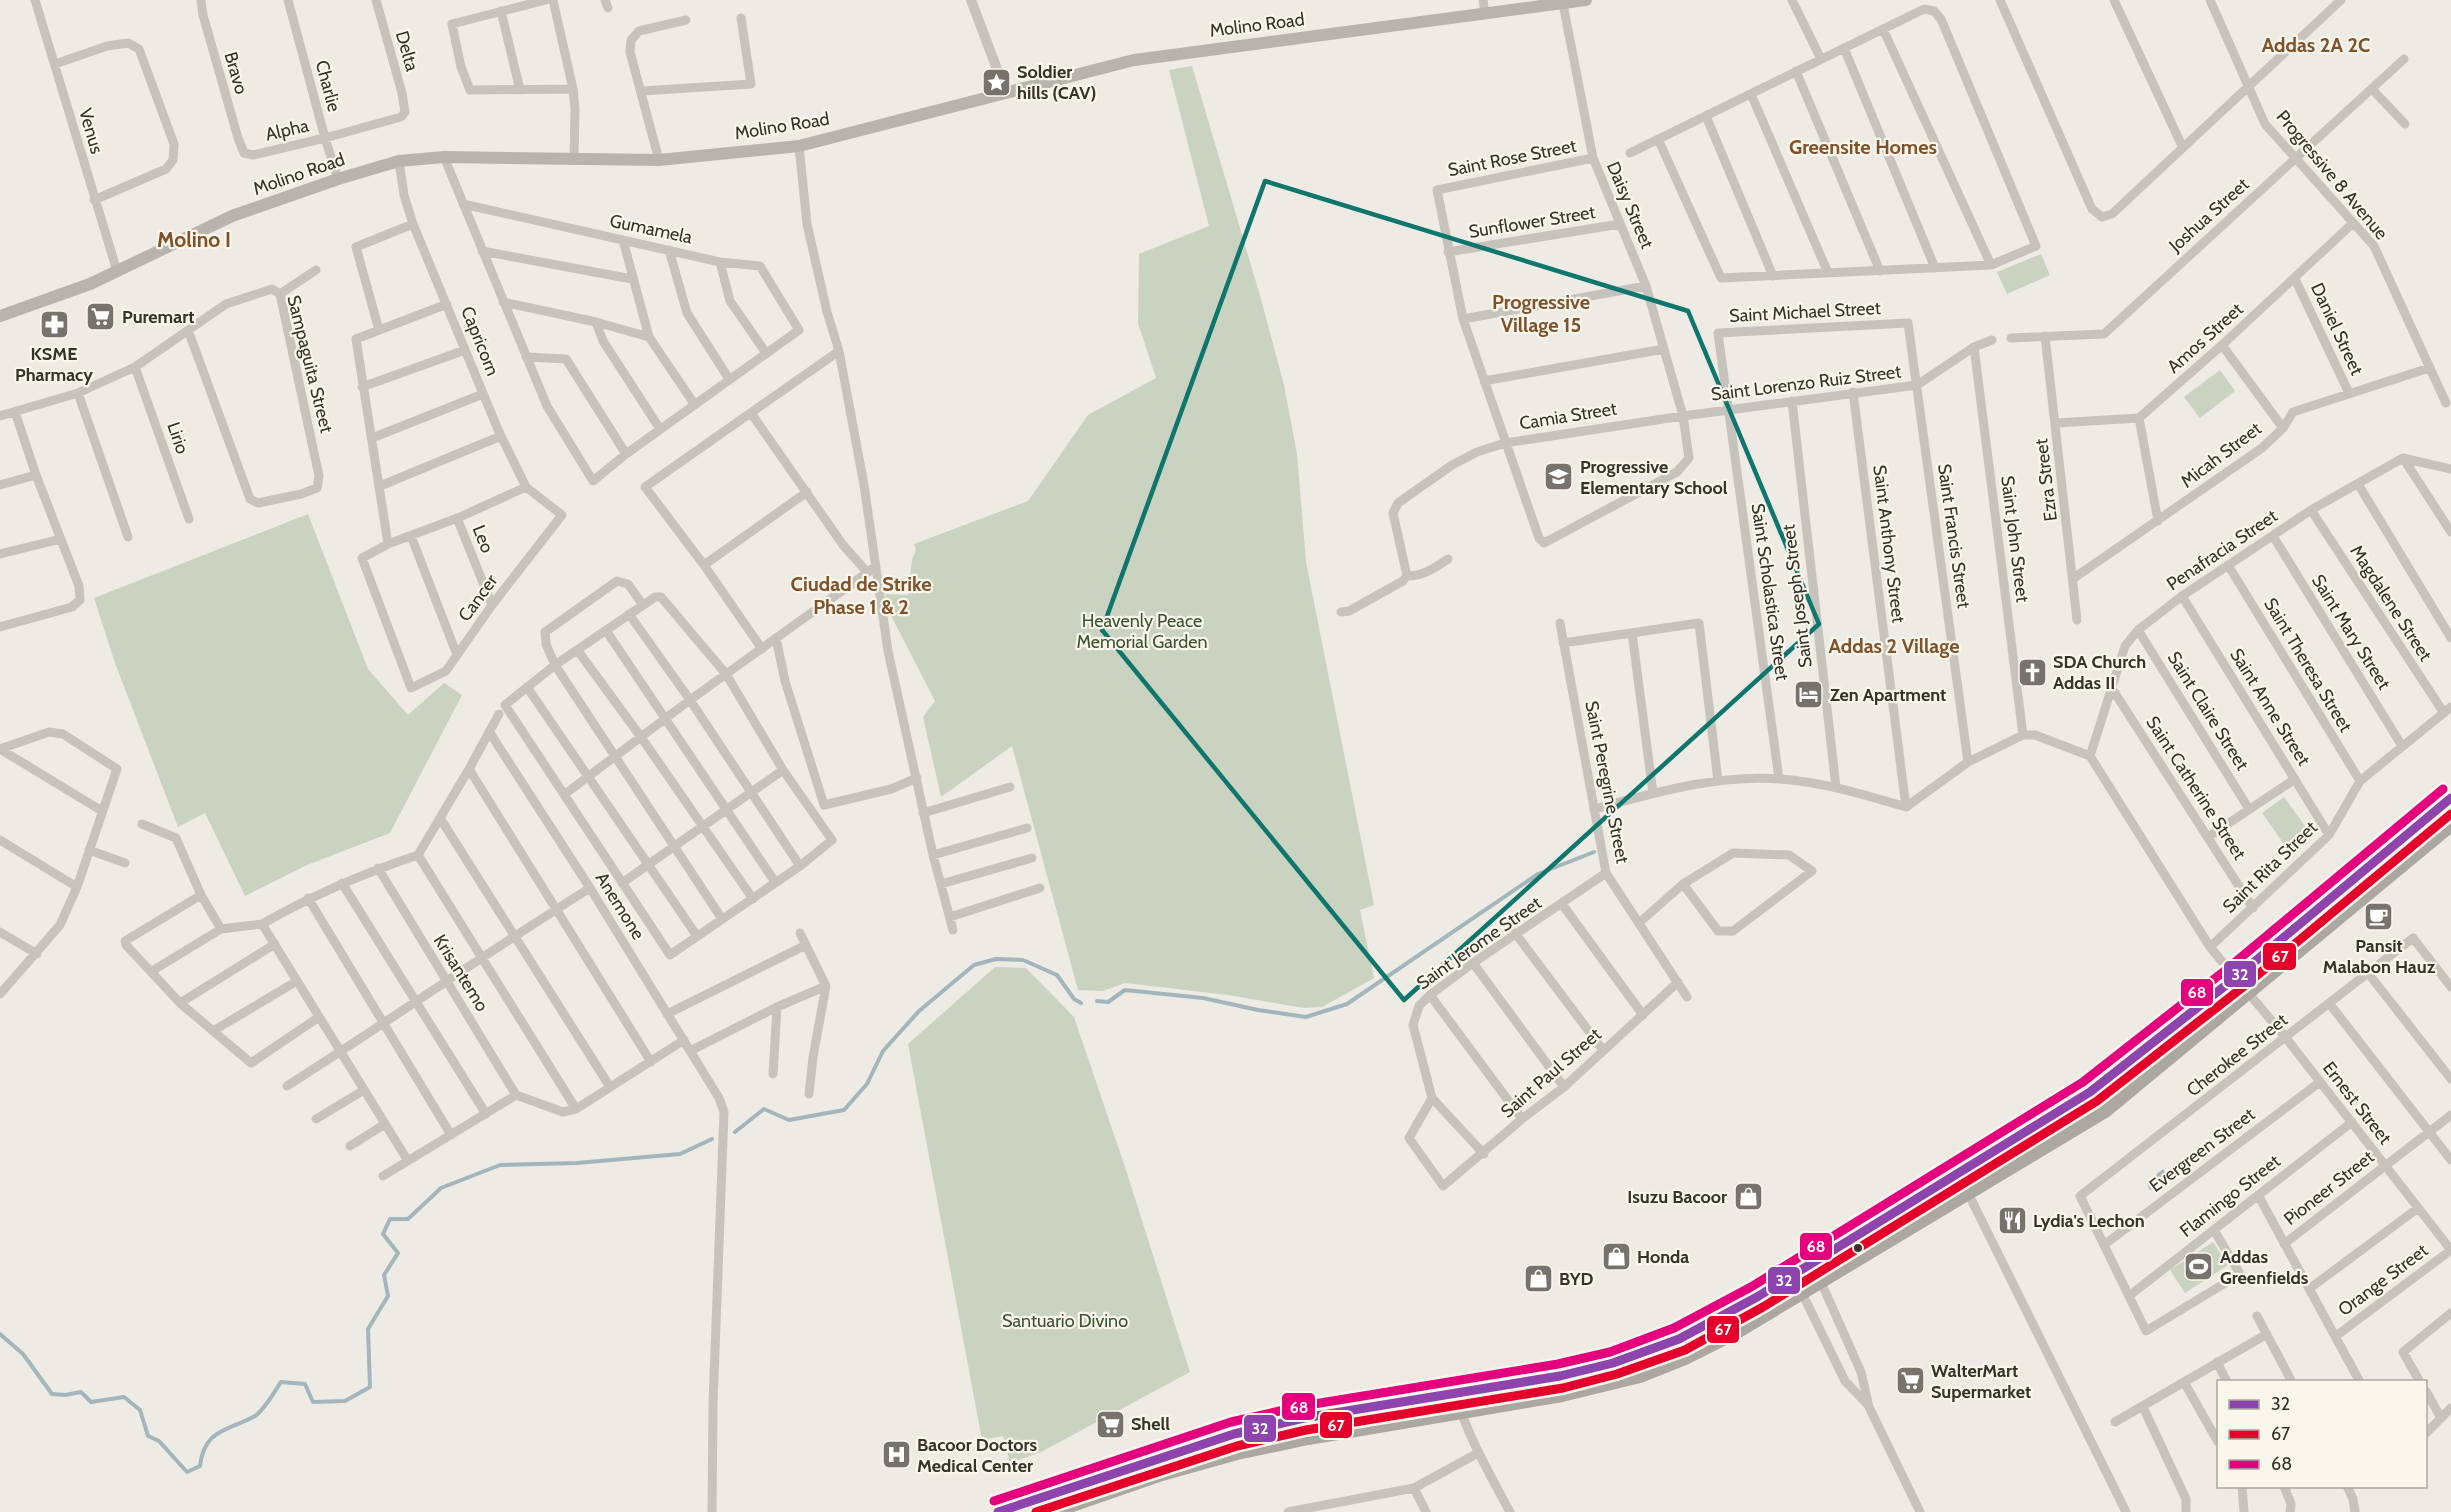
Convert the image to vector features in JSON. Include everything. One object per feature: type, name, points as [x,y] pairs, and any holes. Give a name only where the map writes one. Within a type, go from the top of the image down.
[{"type":"main road","name":"Molino Road","points":[[0,316],[45,301],[117,271],[232,216],[338,179],[399,161],[444,157],[659,160],[799,146],[1134,60],[1586,0]]},
{"type":"main road","points":[[998,1512],[1234,1434],[1305,1418],[1560,1376],[1613,1363],[1679,1339],[1725,1316],[2090,1092],[2235,978],[2451,798]]},
{"type":"main road","points":[[1052,1512],[1162,1474],[1237,1453],[1562,1395],[1640,1376],[1686,1358],[1735,1333],[2106,1111],[2451,825]]},
{"type":"street","name":"Venus","points":[[35,0],[117,271]]},
{"type":"street","name":"Bravo","points":[[201,0],[203,15],[244,153]]},
{"type":"street","name":"Charlie","points":[[288,0],[324,138],[338,179]]},
{"type":"street","name":"Delta","points":[[376,0],[402,93],[405,112]]},
{"type":"street","points":[[546,0],[452,24],[461,66],[470,90],[573,89]]},
{"type":"street","points":[[553,0],[573,89],[574,159]]},
{"type":"street","points":[[971,0],[1006,93]]},
{"type":"street","points":[[1483,0],[1485,14]]},
{"type":"street","points":[[1792,0],[1821,59]]},
{"type":"street","points":[[2000,0],[2092,209],[2102,217],[2112,214],[2341,0]]},
{"type":"street","points":[[2114,0],[2183,148]]},
{"type":"street","name":"Progressive 8 Avenue","points":[[2210,0],[2265,124],[2374,246],[2446,403]]},
{"type":"street","name":"Daisy Street","points":[[1504,443],[1539,538],[1544,543],[1677,472],[1689,458],[1683,416],[1646,285],[1593,158],[1563,4]]},
{"type":"street","points":[[1630,153],[1658,139],[1751,94],[1883,28],[1924,9],[1934,11],[1941,19],[2036,246],[1991,266],[1721,278],[1658,139]]},
{"type":"street","points":[[501,11],[520,90]]},
{"type":"street","points":[[642,91],[751,84],[741,18]]},
{"type":"street","points":[[659,160],[630,52],[631,40],[639,31],[687,20]]},
{"type":"street","points":[[1883,28],[1991,266]]},
{"type":"street","points":[[55,64],[128,43],[139,49],[174,144],[173,160],[166,169],[94,200]]},
{"type":"street","points":[[1844,48],[1935,268]]},
{"type":"street","name":"Joshua Street","points":[[2011,338],[2104,334],[2404,59]]},
{"type":"street","points":[[1796,71],[1880,271]]},
{"type":"street","points":[[2372,89],[2405,124]]},
{"type":"street","points":[[1751,94],[1828,273]]},
{"type":"street","name":"Alpha","points":[[244,153],[254,154],[324,138],[401,117],[405,112]]},
{"type":"street","points":[[1706,116],[1773,276]]},
{"type":"street","points":[[799,146],[807,224],[827,312],[839,351],[864,485],[871,570],[923,813],[953,930]]},
{"type":"street","points":[[444,157],[547,406],[593,481],[626,454],[766,353],[730,301],[720,262]]},
{"type":"street","name":"Saint Rose Street","points":[[1437,190],[1593,158]]},
{"type":"street","name":"Capricorn","points":[[399,161],[404,195],[413,224],[501,436],[526,487],[562,514]]},
{"type":"street","name":"Camia Street","points":[[1437,190],[1462,319],[1504,443],[1683,416]]},
{"type":"street","name":"Gumamela","points":[[463,204],[720,262],[760,266],[799,330],[766,353]]},
{"type":"street","points":[[379,330],[356,247],[413,224]]},
{"type":"street","name":"Sunflower Street","points":[[1448,252],[1620,224]]},
{"type":"street","name":"Amos Street","points":[[2139,418],[2295,279],[2352,224]]},
{"type":"street","points":[[623,240],[649,337],[695,405]]},
{"type":"street","points":[[669,250],[687,313],[729,379]]},
{"type":"street","points":[[482,251],[632,279]]},
{"type":"street","points":[[280,294],[316,270]]},
{"type":"street","name":"Daniel Street","points":[[2295,279],[2349,393]]},
{"type":"street","points":[[1462,319],[1646,285]]},
{"type":"street","name":"Sampaguita Street","points":[[0,416],[78,393],[135,367],[188,330],[226,304],[272,290],[280,294],[319,476],[317,488],[301,494],[258,503],[250,499],[188,330]]},
{"type":"street","points":[[503,302],[596,321],[649,337]]},
{"type":"street","points":[[447,304],[356,339],[388,544],[458,518],[526,487]]},
{"type":"street","points":[[596,321],[603,341],[660,429]]},
{"type":"street","name":"Saint Michael Street","points":[[1729,410],[1718,333],[1908,323],[1917,386]]},
{"type":"street","name":"Ezra Street","points":[[2045,336],[2077,620]]},
{"type":"street","name":"Saint Lorenzo Ruiz Street","points":[[1683,416],[1853,392],[1917,386],[1974,347],[1992,340]]},
{"type":"street","points":[[2222,345],[2283,428]]},
{"type":"street","name":"Saint John Street","points":[[1974,347],[2023,735]]},
{"type":"street","points":[[1484,381],[1664,349]]},
{"type":"street","points":[[362,387],[465,350]]},
{"type":"street","points":[[762,649],[704,565],[645,487],[839,351]]},
{"type":"street","points":[[526,357],[566,359],[626,454]]},
{"type":"street","name":"Lirio","points":[[135,367],[189,519]]},
{"type":"street","name":"Micah Street","points":[[2074,578],[2262,448],[2283,428],[2293,412],[2429,368]]},
{"type":"street","name":"Saint Francis Street","points":[[1917,386],[1968,762]]},
{"type":"street","name":"Saint Anthony Street","points":[[1853,392],[1906,807]]},
{"type":"street","points":[[78,393],[128,537]]},
{"type":"street","points":[[372,438],[483,394]]},
{"type":"street","name":"Saint Joseph Street","points":[[1792,401],[1836,787]]},
{"type":"street","name":"Saint Scholastica Street","points":[[1729,410],[1779,779]]},
{"type":"street","points":[[0,627],[72,607],[80,600],[79,586],[36,475],[15,412]]},
{"type":"street","points":[[751,413],[843,545],[871,570]]},
{"type":"street","points":[[2056,423],[2139,418],[2158,520]]},
{"type":"street","points":[[380,486],[501,436]]},
{"type":"street","points":[[1407,576],[1392,513],[1398,503],[1452,465],[1477,452],[1504,443]]},
{"type":"street","points":[[2403,458],[2451,469]]},
{"type":"street","points":[[2403,458],[2451,532]]},
{"type":"street","name":"Penafracia Street","points":[[2090,756],[2125,646],[2138,630],[2182,596],[2311,510],[2403,458]]},
{"type":"street","points":[[0,485],[36,475]]},
{"type":"street","points":[[2358,484],[2451,638]]},
{"type":"street","points":[[704,565],[807,492]]},
{"type":"street","name":"Magdalene Street","points":[[2311,510],[2447,710]]},
{"type":"street","name":"Cancer","points":[[388,544],[362,558],[411,688],[446,671],[492,605],[562,514]]},
{"type":"street","name":"Leo","points":[[458,518],[492,605]]},
{"type":"street","points":[[411,536],[457,655]]},
{"type":"street","name":"Saint Mary Street","points":[[2273,536],[2402,746]]},
{"type":"street","points":[[0,555],[61,539]]},
{"type":"street","points":[[1341,612],[1349,611],[1407,576],[1416,576],[1431,570],[1448,559]]},
{"type":"street","name":"Saint Theresa Street","points":[[2228,565],[2360,781]]},
{"type":"street","points":[[564,794],[871,570]]},
{"type":"street","points":[[643,604],[628,584],[617,581],[545,632],[546,644],[555,665],[722,919]]},
{"type":"street","name":"Saint Anne Street","points":[[2182,596],[2329,835]]},
{"type":"street","points":[[655,597],[661,597],[726,674],[783,770],[832,840],[800,866],[670,955],[505,705],[555,665],[607,632],[643,604],[655,597]]},
{"type":"street","points":[[629,614],[690,700],[800,866]]},
{"type":"street","name":"Saint Peregrine Street","points":[[1560,623],[1606,873],[1687,997]]},
{"type":"street","points":[[1563,643],[1699,623],[1718,781]]},
{"type":"street","name":"Saint Claire Street","points":[[2138,630],[2249,809]]},
{"type":"street","points":[[607,632],[775,882]]},
{"type":"street","points":[[1632,633],[1653,793]]},
{"type":"street","points":[[776,638],[785,681],[824,805],[891,789],[917,778]]},
{"type":"street","points":[[578,651],[641,737],[753,899]]},
{"type":"street","points":[[527,687],[697,936]]},
{"type":"street","name":"Saint Catherine Street","points":[[2111,687],[2253,908]]},
{"type":"street","name":"Saint Rita Street","points":[[2210,946],[2329,835],[2360,781],[2447,710]]},
{"type":"street","points":[[152,971],[221,929],[262,924],[308,898],[378,868],[418,855],[470,769],[499,714]]},
{"type":"street","points":[[0,749],[49,732],[63,734],[117,769],[77,886],[60,925],[0,994]]},
{"type":"street","name":"Anemone","points":[[490,733],[590,888],[719,1098],[724,1112],[713,1404],[712,1512]]},
{"type":"street","points":[[1594,809],[1653,793],[1718,781],[1779,779],[1836,787],[1906,807],[1968,762],[2023,735],[2035,735],[2090,756],[2210,946],[2235,978]]},
{"type":"street","points":[[0,749],[102,811]]},
{"type":"street","points":[[470,769],[651,1062]]},
{"type":"street","points":[[622,883],[783,770]]},
{"type":"street","points":[[2208,837],[2295,779]]},
{"type":"street","points":[[923,813],[1010,787]]},
{"type":"street","points":[[440,818],[610,1087]]},
{"type":"street","points":[[142,824],[176,838],[201,895],[221,929]]},
{"type":"street","points":[[933,855],[1026,828]]},
{"type":"street","points":[[0,840],[77,886]]},
{"type":"street","points":[[89,850],[125,862]]},
{"type":"street","points":[[1640,922],[1683,884],[1733,853],[1789,855],[1812,872],[1733,931],[1718,931],[1683,884]]},
{"type":"street","points":[[418,855],[576,1109]]},
{"type":"street","points":[[941,884],[1032,858]]},
{"type":"street","name":"Krisantemo","points":[[378,868],[516,1095]]},
{"type":"street","name":"Saint Jerome Street","points":[[1432,1098],[1413,1024],[1419,1006],[1430,995],[1515,933],[1606,873]]},
{"type":"street","points":[[342,883],[486,1114]]},
{"type":"street","points":[[287,1086],[447,982],[514,935],[590,888]]},
{"type":"street","points":[[950,917],[1040,888]]},
{"type":"street","points":[[201,895],[125,941],[126,945],[180,1003],[251,1063],[319,1017]]},
{"type":"street","points":[[308,898],[452,1135]]},
{"type":"street","points":[[1562,904],[1643,1015]]},
{"type":"street","points":[[262,924],[408,1161]]},
{"type":"street","points":[[0,932],[37,954]]},
{"type":"street","points":[[800,933],[826,986],[809,1094]]},
{"type":"street","points":[[1515,933],[1603,1050]]},
{"type":"street","name":"Cherokee Street","points":[[2104,1245],[2080,1196],[2413,938],[2451,987]]},
{"type":"street","points":[[180,1003],[275,944]]},
{"type":"street","points":[[667,1014],[806,945]]},
{"type":"street","points":[[1473,963],[1564,1087]]},
{"type":"street","points":[[2368,973],[2451,1079]]},
{"type":"street","name":"Ernest Street","points":[[2235,978],[2286,1038],[2451,1250]]},
{"type":"street","points":[[213,1031],[297,981]]},
{"type":"street","name":"Saint Paul Street","points":[[1432,1098],[1410,1138],[1443,1186],[1484,1154],[1522,1119],[1564,1087],[1678,982]]},
{"type":"street","points":[[690,1051],[777,1007],[826,986]]},
{"type":"street","points":[[1430,995],[1522,1119]]},
{"type":"street","points":[[2329,1003],[2451,1160]]},
{"type":"street","points":[[773,1074],[777,1007]]},
{"type":"street","points":[[383,1176],[516,1095],[563,1112],[576,1109],[684,1041]]},
{"type":"street","name":"Evergreen Street","points":[[2104,1245],[2320,1082]]},
{"type":"street","points":[[316,1119],[364,1090]]},
{"type":"street","points":[[1432,1098],[1484,1154]]},
{"type":"street","name":"Pioneer Street","points":[[2284,1244],[2451,1115]]},
{"type":"street","name":"Flamingo Street","points":[[2129,1296],[2352,1122]]},
{"type":"street","points":[[350,1146],[385,1124]]},
{"type":"street","points":[[1968,1193],[2126,1512]]},
{"type":"street","points":[[2258,1195],[2359,1380]]},
{"type":"street","points":[[2310,1289],[2418,1208]]},
{"type":"street","points":[[2104,1245],[2146,1331],[2240,1274],[2214,1230]]},
{"type":"street","name":"Orange Street","points":[[2336,1336],[2451,1250]]},
{"type":"street","points":[[1821,1282],[1861,1372],[1869,1407],[1920,1512]]},
{"type":"street","points":[[1802,1293],[1845,1381],[1869,1407]]},
{"type":"street","points":[[2419,1380],[2403,1352],[2451,1313]]},
{"type":"street","points":[[2257,1316],[2291,1380]]},
{"type":"street","points":[[2115,1422],[2267,1334]]},
{"type":"street","points":[[1836,1361],[1852,1353]]},
{"type":"street","points":[[2217,1362],[2226,1380]]},
{"type":"street","points":[[2184,1382],[2217,1440]]},
{"type":"street","points":[[1455,1393],[1460,1412],[1478,1453],[1510,1512]]},
{"type":"street","points":[[2427,1393],[2441,1418]]},
{"type":"street","points":[[2143,1407],[2186,1499],[2186,1512]]},
{"type":"street","points":[[2427,1432],[2451,1408]]},
{"type":"street","points":[[1288,1512],[1414,1488],[1478,1453]]},
{"type":"street","points":[[1414,1488],[1426,1512]]},
{"type":"street","points":[[2242,1488],[2244,1512]]},
{"type":"street","points":[[2285,1488],[2291,1504],[2290,1512]]},
{"type":"street","points":[[2347,1488],[2353,1499],[2355,1512]]},
{"type":"street","points":[[1337,1503],[1342,1512]]},
{"type":"highlighted area","points":[[1265,181],[1688,311],[1819,624],[1404,1000],[1102,630]]},
{"type":"green space","name":"Heavenly Peace Memorial Garden","points":[[1192,66],[1284,385],[1297,454],[1306,562],[1374,905],[1360,910],[1374,978],[1322,1007],[1304,1008],[1228,995],[1125,983],[1103,991],[1078,990],[1012,746],[941,797],[923,717],[935,701],[884,602],[886,594],[908,595],[912,560],[916,550],[914,544],[1028,501],[1088,415],[1156,378],[1138,323],[1139,254],[1209,226],[1169,70]]},
{"type":"green space","points":[[2041,254],[2050,275],[2007,294],[1997,272]]},
{"type":"green space","points":[[2220,370],[2235,391],[2200,418],[2184,397]]},
{"type":"green space","points":[[308,514],[368,669],[408,715],[444,683],[462,695],[390,833],[307,865],[245,896],[205,813],[178,827],[115,663],[94,598]]},
{"type":"green space","points":[[2284,797],[2313,837],[2291,854],[2262,813]]},
{"type":"green space","name":"Santuario Divino","points":[[995,967],[1026,968],[1074,1017],[1126,1170],[1190,1372],[1041,1452],[1010,1463],[1003,1436],[982,1440],[908,1044]]},
{"type":"green space","name":"Addas Greenfields","points":[[2213,1242],[2228,1265],[2185,1293],[2170,1270]]},
{"type":"shaded area","points":[[2163,1169],[2169,1179],[2154,1191],[2149,1189],[2147,1182]]},
{"type":"waterway","points":[[1097,1001],[1108,1002],[1125,990],[1203,998],[1258,1010],[1306,1017],[1347,1004],[1538,874],[1594,852]]},
{"type":"waterway","points":[[735,1132],[764,1109],[789,1120],[844,1110],[867,1084],[883,1051],[919,1011],[974,965],[996,959],[1023,960],[1057,975],[1074,999],[1081,1003]]},
{"type":"waterway","points":[[0,1334],[23,1354],[52,1394],[65,1395],[81,1392],[91,1402],[124,1397],[140,1410],[148,1436],[159,1441],[187,1472],[200,1466],[202,1454],[212,1438],[259,1413],[281,1382],[305,1384],[313,1402],[345,1401],[370,1387],[368,1329],[388,1296],[384,1275],[398,1253],[383,1234],[390,1219],[408,1219],[441,1188],[500,1165],[577,1163],[680,1154],[712,1139]]},
{"type":"transit line","name":"68","points":[[994,1501],[1231,1422],[1302,1406],[1558,1364],[1610,1352],[1674,1328],[1751,1287],[2083,1082],[2227,969],[2443,789]]},
{"type":"transit line","name":"32","points":[[998,1512],[1234,1434],[1304,1418],[1560,1376],[1613,1363],[1679,1339],[1757,1297],[2090,1092],[2235,978],[2451,798]]},
{"type":"transit line","name":"67","points":[[1036,1512],[1237,1446],[1306,1430],[1563,1388],[1617,1374],[1685,1350],[1763,1307],[2097,1101],[2243,987],[2451,814]]},
{"type":"place","name":"Soldier hills (CAV)","points":[[996,82]]},
{"type":"place","name":"Puremart","points":[[101,317]]},
{"type":"place","name":"KSME Pharmacy","points":[[54,325]]},
{"type":"place","name":"Progressive Elementary School","points":[[1559,477]]},
{"type":"place","name":"SDA Church Addas II","points":[[2032,672]]},
{"type":"place","name":"Zen Apartment","points":[[1809,695]]},
{"type":"place","name":"Pansit Malabon Hauz","points":[[2379,917]]},
{"type":"place","name":"Isuzu Bacoor","points":[[1748,1197]]},
{"type":"place","name":"Lydia's Lechon","points":[[2012,1221]]},
{"type":"place","name":"Honda","points":[[1616,1257]]},
{"type":"place","name":"Addas Greenfields","points":[[2199,1267]]},
{"type":"place","name":"BYD","points":[[1538,1279]]},
{"type":"place","name":"WalterMart Supermarket","points":[[1910,1381]]},
{"type":"place","name":"Shell","points":[[1110,1424]]},
{"type":"place","name":"Bacoor Doctors Medical Center","points":[[896,1455]]},
{"type":"district","name":"Addas 2A 2C","points":[[2316,45]]},
{"type":"district","name":"Greensite Homes","points":[[1863,147]]},
{"type":"district","name":"Molino I","points":[[194,239]]},
{"type":"district","name":"Progressive Village 15","points":[[1541,314]]},
{"type":"district","name":"Ciudad de Strike Phase 1 & 2","points":[[861,596]]},
{"type":"district","name":"Addas 2 Village","points":[[1894,646]]}]
